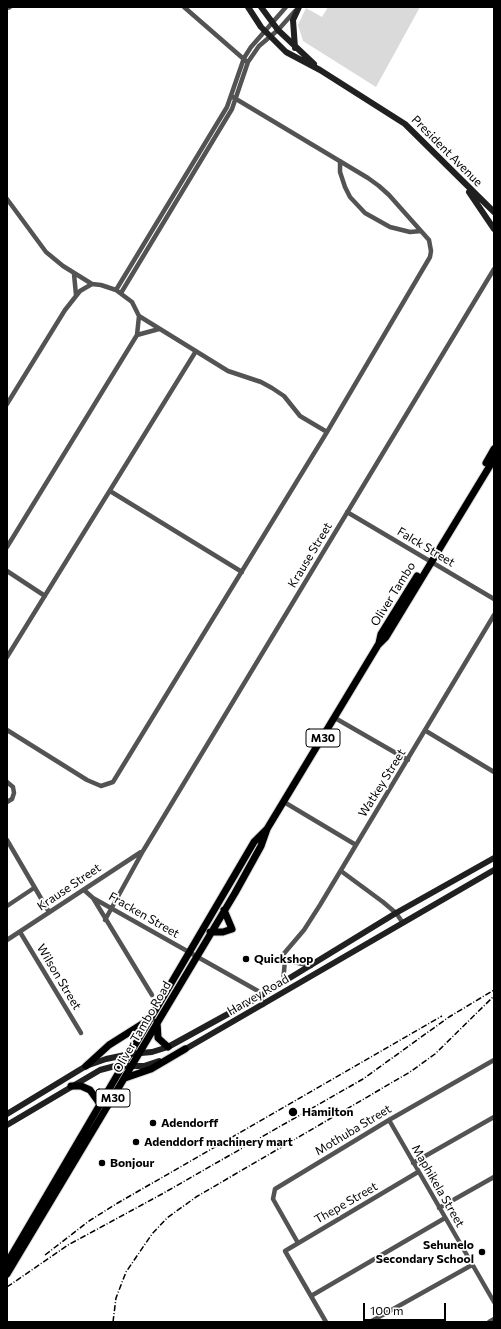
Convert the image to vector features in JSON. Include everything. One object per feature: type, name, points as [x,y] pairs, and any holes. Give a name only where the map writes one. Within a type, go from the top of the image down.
[{"type":"main road","name":"President Avenue","points":[[248,7],[255,19],[270,37],[286,52],[320,70],[406,124],[494,212]]},
{"type":"main road","name":"President Avenue","points":[[260,7],[272,24],[295,48],[320,70]]},
{"type":"main road","points":[[295,48],[293,20],[299,7]]},
{"type":"main road","points":[[459,177],[494,229]]},
{"type":"main road","name":"Oliver Tambo","points":[[378,645],[386,637],[494,449]]},
{"type":"main road","name":"Oliver Tambo","points":[[430,561],[494,459]]},
{"type":"main road","name":"Oliver Tambo Road","points":[[7,1263],[122,1066],[196,956],[224,910],[261,846],[267,829],[378,645]]},
{"type":"main road","name":"Oliver Tambo Road","points":[[7,1274],[132,1066],[188,952],[254,842],[267,829]]},
{"type":"main road","name":"Harvey Road","points":[[7,1114],[86,1066],[130,1054],[168,1047],[212,1024],[396,914],[494,858]]},
{"type":"main road","name":"Harvey Road","points":[[7,1125],[100,1070],[122,1066],[153,1064],[186,1049],[494,870]]},
{"type":"main road","points":[[210,932],[224,932],[232,929],[224,910]]},
{"type":"main road","points":[[86,1066],[110,1045],[153,1021],[157,1036],[162,1044],[168,1047]]},
{"type":"main road","points":[[212,1024],[217,1031]]},
{"type":"main road","points":[[125,1078],[151,1069],[186,1049]]},
{"type":"main road","points":[[71,1086],[82,1086],[90,1090],[100,1104]]},
{"type":"street","points":[[184,7],[246,60]]},
{"type":"street","points":[[116,290],[210,136],[231,96],[246,60],[265,31],[286,7]]},
{"type":"street","points":[[121,293],[223,125],[237,98],[246,60],[259,46],[278,30],[299,7]]},
{"type":"street","points":[[7,730],[87,780],[101,786],[110,784],[116,778],[327,432],[430,257],[431,245],[389,195],[368,178],[237,98],[231,96]]},
{"type":"street","points":[[340,161],[340,172],[345,187],[350,197],[365,213],[390,227],[410,232],[420,231]]},
{"type":"street","points":[[8,201],[46,252],[74,274],[92,284],[116,290],[121,293],[132,302],[139,316],[228,371],[261,382],[272,388],[284,396],[300,416],[327,432]]},
{"type":"street","name":"Krause Street","points":[[105,920],[143,851],[494,269]]},
{"type":"street","points":[[74,274],[76,295]]},
{"type":"street","points":[[7,404],[76,295],[92,284]]},
{"type":"street","points":[[7,547],[137,335],[139,316]]},
{"type":"street","points":[[137,335],[159,329]]},
{"type":"street","points":[[7,657],[196,351]]},
{"type":"street","points":[[110,491],[242,572]]},
{"type":"street","name":"Falck Street","points":[[348,512],[494,599]]},
{"type":"street","points":[[7,571],[45,596]]},
{"type":"street","name":"Watkey Street","points":[[286,960],[280,957],[304,930],[341,871],[426,731],[494,614]]},
{"type":"street","points":[[335,718],[408,760]]},
{"type":"street","points":[[426,731],[494,772]]},
{"type":"street","points":[[7,782],[13,787],[14,793],[12,799],[7,802]]},
{"type":"street","points":[[284,802],[356,845]]},
{"type":"street","points":[[7,840],[49,912]]},
{"type":"street","name":"Krause Street","points":[[7,940],[143,851]]},
{"type":"street","points":[[341,871],[383,902],[403,923]]},
{"type":"street","points":[[7,906],[34,888]]},
{"type":"street","name":"Fracken Street","points":[[84,890],[93,898],[258,991],[261,995]]},
{"type":"street","points":[[93,898],[105,920],[152,994]]},
{"type":"street","name":"Wilson Street","points":[[20,932],[82,1032]]},
{"type":"street","points":[[283,982],[286,960],[311,966]]},
{"type":"street","points":[[261,995],[263,1005]]},
{"type":"street","name":"Mothuba Street","points":[[298,1243],[274,1199],[275,1189],[494,1060]]},
{"type":"street","points":[[413,1163],[494,1117]]},
{"type":"street","name":"Maphikela Street","points":[[390,1120],[418,1172],[494,1302]]},
{"type":"street","name":"Thepe Street","points":[[311,1296],[285,1251],[418,1172]]},
{"type":"street","points":[[439,1208],[494,1176]]},
{"type":"street","points":[[326,1322],[311,1296],[445,1218]]},
{"type":"street","points":[[370,1322],[472,1265]]},
{"type":"street","points":[[489,1322],[494,1319]]},
{"type":"shaded area","points":[[328,7],[420,7],[376,87],[303,41],[298,25],[306,8],[322,17]]},
{"type":"railway","points":[[7,1287],[68,1245],[162,1194],[363,1079],[449,1017],[494,990]]},
{"type":"railway","points":[[113,1322],[116,1298],[126,1272],[152,1234],[167,1218],[196,1197],[410,1072],[435,1054],[494,996]]},
{"type":"railway","points":[[45,1255],[89,1221],[116,1204],[442,1016]]},
{"type":"place","name":"Quickshop","points":[[246,959]]},
{"type":"place","name":"Hamilton","points":[[293,1112]]},
{"type":"place","name":"Adendorff","points":[[153,1123]]},
{"type":"place","name":"Adenddorf machinery mart","points":[[136,1142]]},
{"type":"place","name":"Bonjour","points":[[102,1163]]},
{"type":"place","name":"Sehunelo Secondary School","points":[[482,1252]]}]
